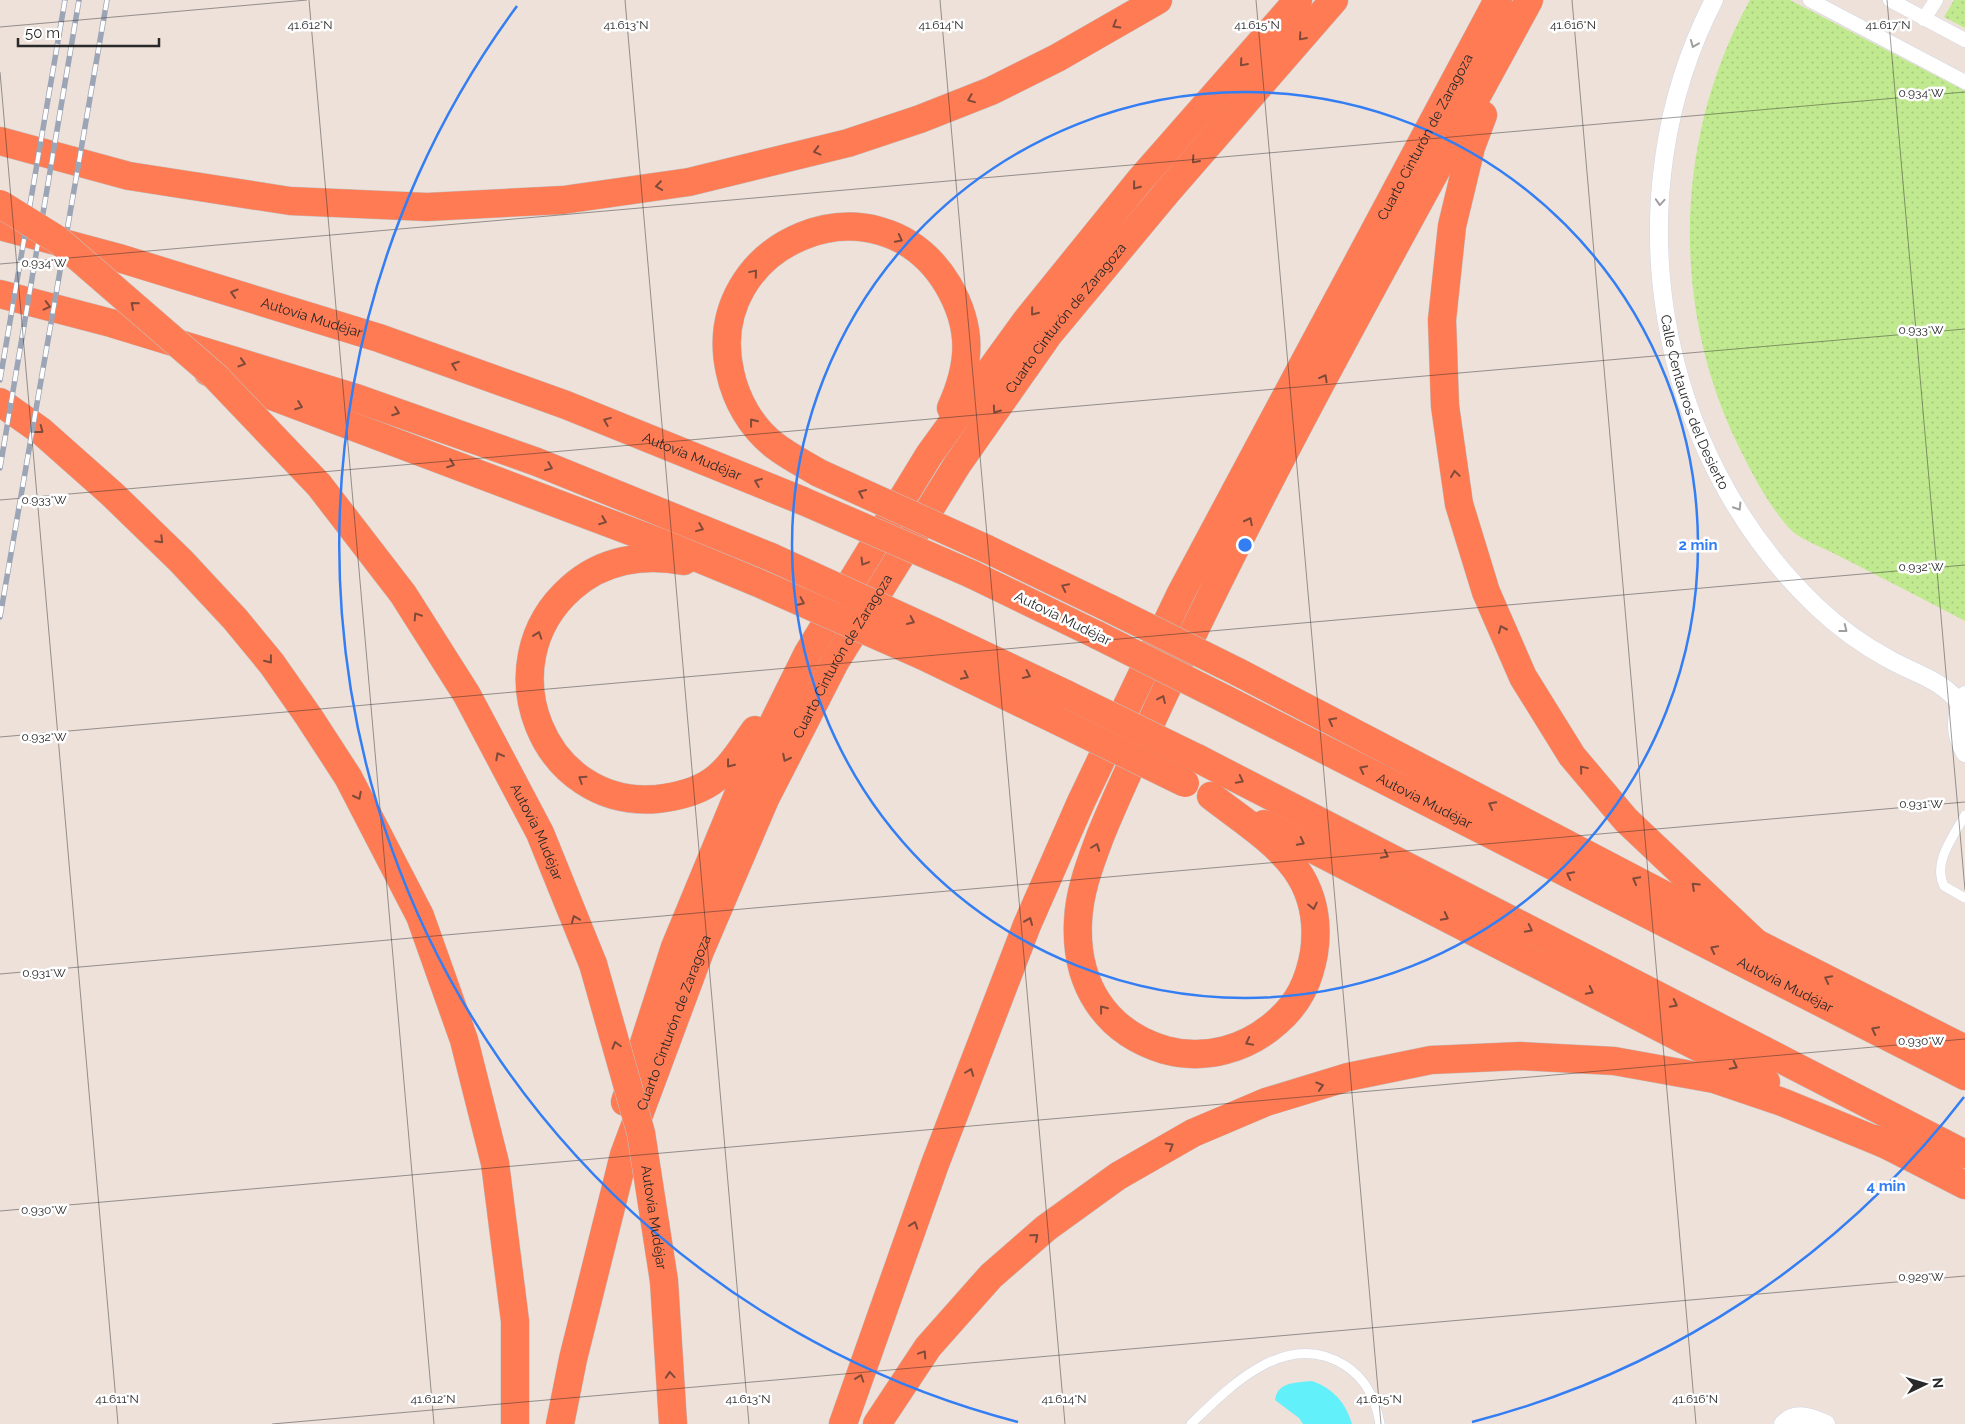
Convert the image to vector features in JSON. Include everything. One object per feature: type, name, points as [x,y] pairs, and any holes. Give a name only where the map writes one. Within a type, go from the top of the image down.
[{"type":"highway","points":[[0,141],[129,176],[290,201],[427,207],[562,200],[689,182],[848,143],[920,119],[991,91],[1057,58],[1158,0]]},
{"type":"highway","points":[[723,568],[676,559],[645,558],[622,560],[579,580],[560,597],[548,613],[538,631],[528,677],[532,702],[539,726],[548,743],[562,762],[578,776],[608,793],[650,800],[670,798],[691,792],[710,783],[726,770],[808,653],[929,454],[1026,321],[1140,180],[1298,0]]},
{"type":"highway","name":"Cuarto Cinturón de Zaragoza","points":[[560,1424],[573,1359],[624,1155],[700,951],[765,799],[836,662],[957,465],[1049,334],[1167,192],[1334,0]]},
{"type":"highway","name":"Cuarto Cinturón de Zaragoza","points":[[843,1424],[942,1146],[1027,924],[1081,802],[1181,593],[1498,0]]},
{"type":"highway","points":[[1524,10],[1471,147],[1452,226],[1442,320],[1445,406],[1459,504],[1486,592],[1524,677],[1572,756],[1626,820],[1756,943]]},
{"type":"highway","points":[[1211,796],[1272,843],[1293,864],[1304,879],[1313,902],[1316,923],[1312,965],[1305,986],[1293,1007],[1260,1036],[1240,1046],[1214,1053],[1172,1052],[1138,1039],[1110,1017],[1090,992],[1078,948],[1078,921],[1081,894],[1092,859],[1112,808],[1213,590],[1290,442],[1524,10]]},
{"type":"highway","name":"Autovía Mudéjar","points":[[0,204],[58,240],[215,376],[319,485],[402,594],[467,695],[540,833],[593,964],[641,1133],[664,1281],[674,1424]]},
{"type":"highway","name":"Autovía Mudéjar","points":[[0,226],[119,258],[379,338],[566,404],[803,501],[971,574],[1097,635],[1965,1076]]},
{"type":"highway","points":[[929,454],[955,398],[964,373],[967,353],[961,313],[953,294],[941,274],[916,249],[894,237],[870,228],[848,226],[824,228],[801,235],[779,247],[755,271],[740,291],[732,311],[727,338],[727,360],[742,407],[755,426],[774,445],[819,473],[986,549],[1238,672],[1756,943],[1965,1048]]},
{"type":"highway","points":[[0,294],[111,323],[356,398],[537,462],[771,557],[935,632],[1197,758],[1965,1154]]},
{"type":"highway","points":[[111,323],[162,355],[659,542],[756,582],[921,655],[1211,796],[1965,1185]]},
{"type":"highway","points":[[0,402],[41,431],[112,494],[188,568],[235,619],[272,664],[310,717],[348,776],[420,916],[464,1040],[495,1163],[515,1321],[515,1424]]},
{"type":"highway","points":[[573,1359],[609,1152],[674,947],[740,790],[808,653]]},
{"type":"highway","points":[[877,1424],[928,1347],[991,1276],[1046,1228],[1118,1176],[1193,1133],[1266,1102],[1348,1077],[1431,1060],[1520,1056],[1614,1060],[1714,1079],[1782,1102],[1892,1147]]},
{"type":"street","name":"Calle Centauros del Desierto","points":[[1714,0],[1680,80],[1662,163],[1659,210],[1659,263],[1665,313],[1680,383],[1710,458],[1728,492],[1758,540],[1790,579],[1847,632],[1887,658],[1948,689],[1963,699]]},
{"type":"street","points":[[1810,0],[1965,82]]},
{"type":"street","points":[[1890,0],[1965,40]]},
{"type":"street","points":[[1924,19],[1936,0]]},
{"type":"street","points":[[1963,699],[1957,719],[1957,732],[1965,753]]},
{"type":"street","points":[[1785,1421],[1796,1416],[1806,1416],[1826,1424]]},
{"type":"lane","points":[[1965,814],[1943,856],[1940,873],[1944,886],[1965,898]]},
{"type":"lane","points":[[1191,1424],[1227,1390],[1246,1376],[1276,1359],[1303,1353],[1321,1355],[1336,1360],[1363,1381],[1372,1396],[1380,1424]]},
{"type":"green space","points":[[1750,0],[1790,0],[1965,91],[1965,621],[1798,536],[1790,529],[1769,502],[1757,482],[1741,451],[1718,397],[1702,341],[1692,283],[1690,224],[1695,166],[1706,109],[1725,53]]},
{"type":"green space","points":[[1954,0],[1965,0],[1965,28],[1944,17]]},
{"type":"water","points":[[1312,1381],[1320,1384],[1338,1397],[1346,1409],[1352,1424],[1303,1424],[1299,1418],[1275,1400],[1280,1389],[1284,1386]]},
{"type":"railway","points":[[0,380],[65,0]]},
{"type":"railway","points":[[0,468],[79,0]]},
{"type":"railway","points":[[0,617],[107,0]]}]
